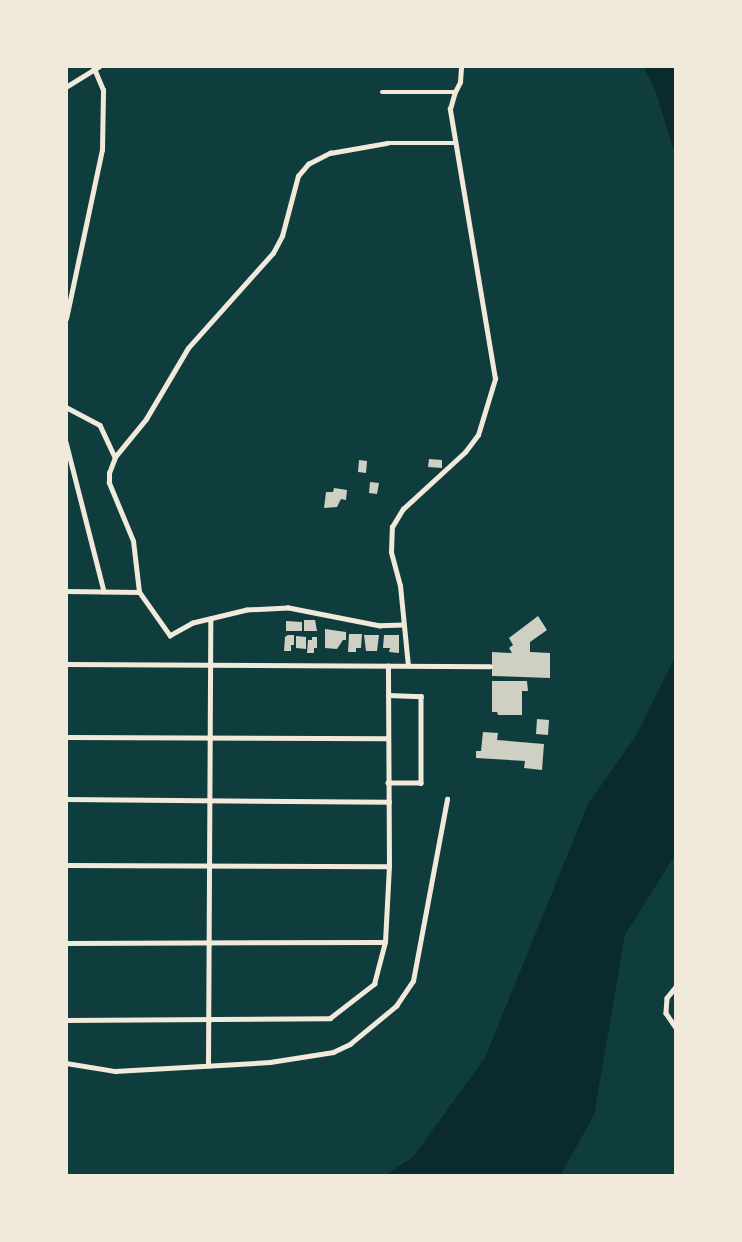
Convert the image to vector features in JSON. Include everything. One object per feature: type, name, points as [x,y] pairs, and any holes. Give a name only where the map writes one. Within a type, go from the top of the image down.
[{"type":"street","points":[[408,666],[399,586],[391,552],[392,527],[395,518],[465,452],[478,435],[495,380],[450,109],[460,82],[461,66]]},
{"type":"street","points":[[66,87],[95,68],[103,90],[102,150],[66,319]]},
{"type":"street","points":[[382,92],[455,92]]},
{"type":"street","points":[[403,625],[380,626],[288,608],[247,610],[193,623],[170,636],[139,592],[134,541],[109,483],[108,473],[115,457],[146,419],[189,348],[273,253],[282,236],[298,176],[308,164],[330,153],[387,143],[456,143]]},
{"type":"street","points":[[66,407],[99,425],[115,457]]},
{"type":"street","points":[[66,442],[104,591]]},
{"type":"street","points":[[66,591],[139,592]]},
{"type":"street","points":[[208,1066],[210,619]]},
{"type":"street","points":[[66,664],[490,666]]},
{"type":"street","points":[[66,1020],[208,1017],[330,1018],[374,984],[385,942],[389,866],[388,666]]},
{"type":"street","points":[[388,695],[421,696],[421,783],[388,783]]},
{"type":"street","points":[[66,737],[388,738]]},
{"type":"street","points":[[66,799],[389,802]]},
{"type":"street","points":[[66,1063],[115,1071],[270,1062],[333,1052],[350,1044],[396,1006],[413,981],[447,799]]},
{"type":"street","points":[[66,865],[389,866]]},
{"type":"street","points":[[66,943],[385,942]]},
{"type":"street","points":[[676,987],[667,998],[666,1013],[676,1028]]},
{"type":"water","points":[[643,66],[676,66],[676,158],[656,92]]},
{"type":"water","points":[[676,655],[676,853],[625,935],[594,1115],[560,1176],[384,1176],[413,1157],[485,1058],[588,804],[637,734]]},
{"type":"building","points":[[429,459],[442,460],[442,468],[428,467]]},
{"type":"building","points":[[359,460],[367,461],[366,473],[358,472]]},
{"type":"building","points":[[370,482],[379,483],[377,494],[369,493]]},
{"type":"building","points":[[334,488],[347,490],[346,500],[341,499],[337,507],[324,508],[326,492],[333,492]]},
{"type":"building","points":[[538,616],[547,630],[530,642],[530,652],[550,653],[550,678],[492,676],[492,652],[512,653],[509,648],[513,645],[509,638]]},
{"type":"building","points":[[304,620],[315,620],[317,631],[304,631]]},
{"type":"building","points":[[286,621],[302,622],[302,631],[286,631]]},
{"type":"building","points":[[325,629],[346,632],[346,640],[343,640],[337,649],[325,648]]},
{"type":"building","points":[[349,634],[362,634],[361,648],[356,648],[356,652],[348,652]]},
{"type":"building","points":[[294,635],[294,645],[291,645],[291,651],[284,651],[285,637]]},
{"type":"building","points":[[364,635],[379,635],[377,651],[366,651]]},
{"type":"building","points":[[384,635],[399,635],[399,653],[389,652],[390,648],[383,648]]},
{"type":"building","points":[[296,636],[306,637],[306,649],[296,648]]},
{"type":"building","points":[[312,637],[317,637],[317,648],[314,648],[314,653],[307,653],[308,640],[312,640]]},
{"type":"building","points":[[492,681],[527,681],[528,691],[522,691],[522,715],[498,715],[497,712],[492,712]]},
{"type":"building","points":[[537,719],[549,720],[548,735],[536,734]]},
{"type":"building","points":[[483,732],[498,733],[497,740],[544,744],[542,770],[524,768],[525,761],[476,758],[476,751],[481,751]]}]
